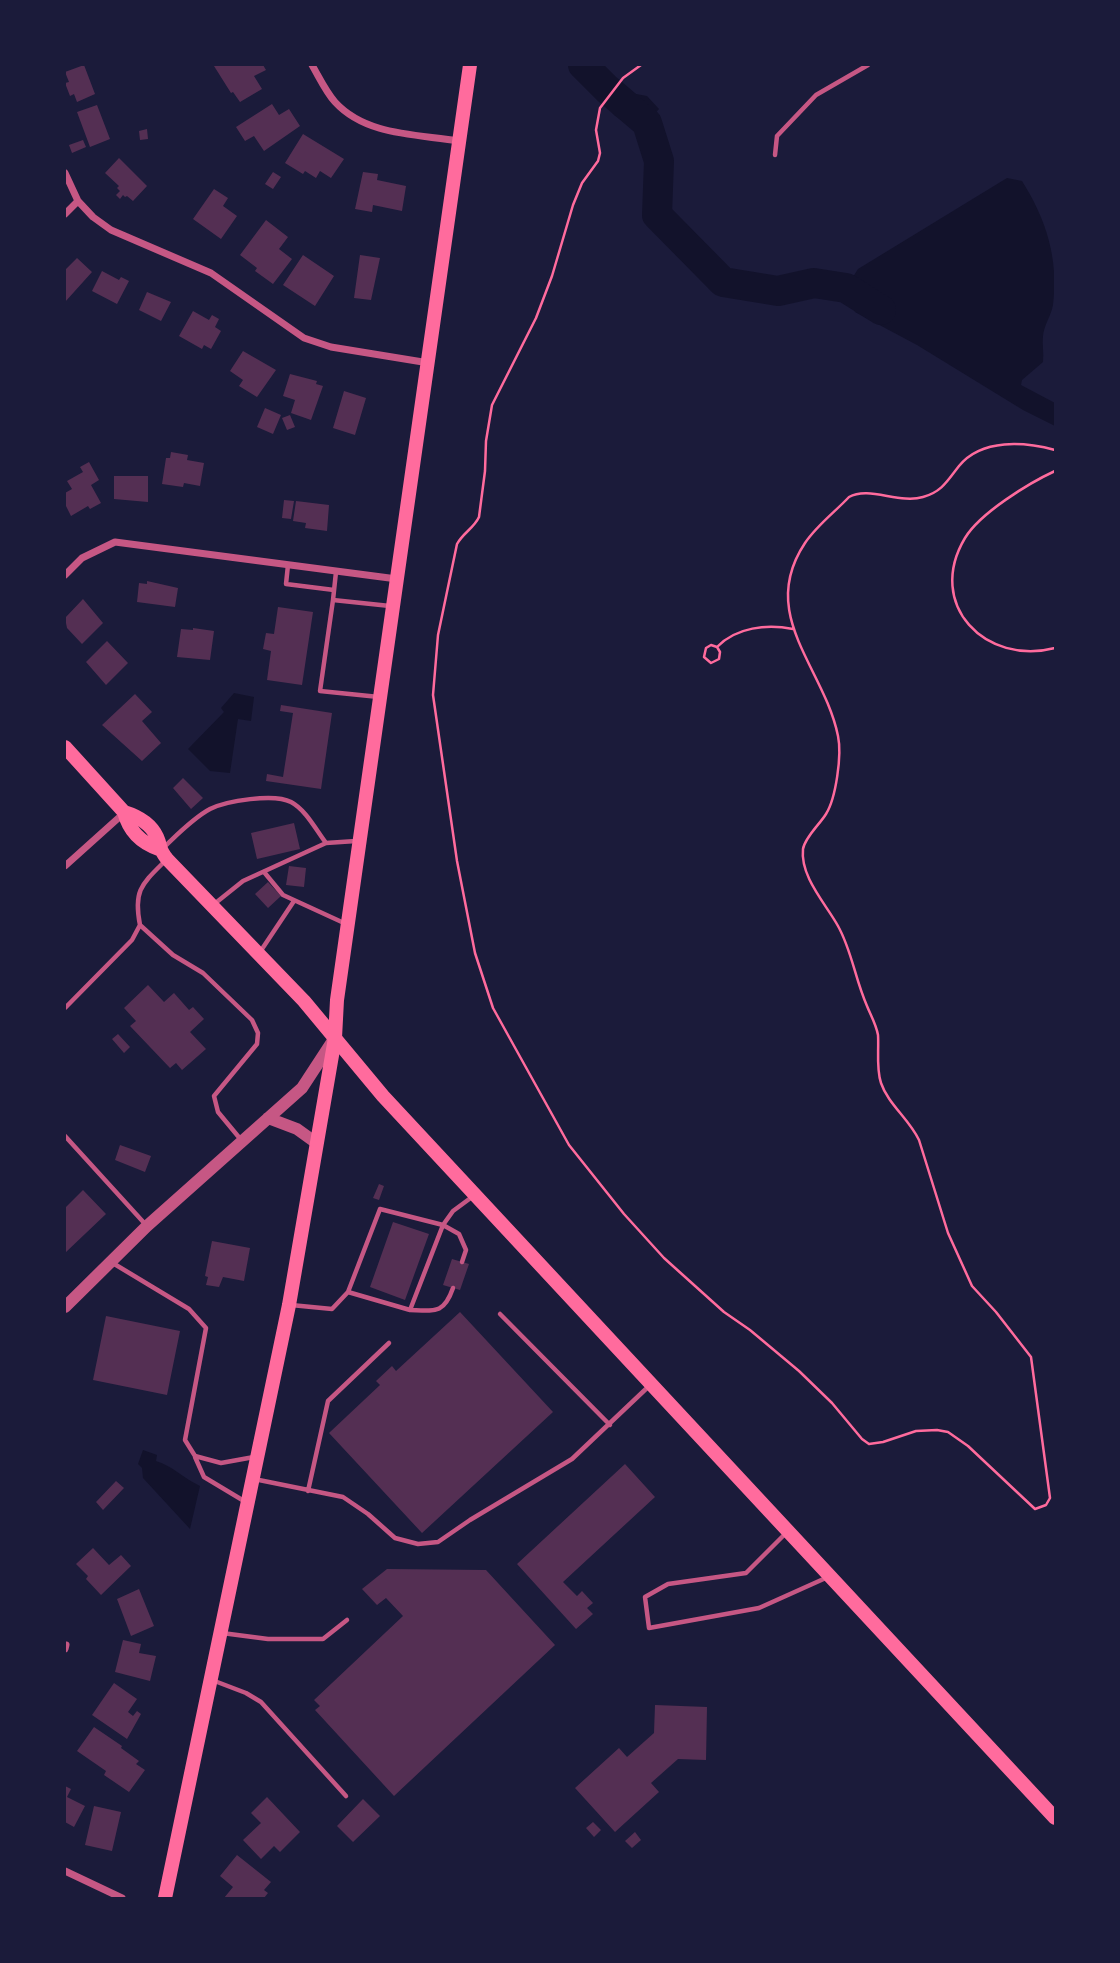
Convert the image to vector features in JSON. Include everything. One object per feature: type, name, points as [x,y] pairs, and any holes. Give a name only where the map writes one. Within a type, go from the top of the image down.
[{"type":"main road","points":[[165,1898],[289,1305],[335,1038],[337,1000],[470,65]]},
{"type":"main road","points":[[65,747],[124,812],[128,826],[146,845],[162,853],[304,1001],[383,1096],[828,1577],[1055,1817]]},
{"type":"street","points":[[312,65],[335,102],[361,123],[385,130],[459,141]]},
{"type":"street","points":[[65,173],[78,201],[93,217],[111,230],[211,273],[304,338],[331,347],[429,363]]},
{"type":"street","points":[[65,214],[78,201]]},
{"type":"street","points":[[65,575],[82,558],[115,541],[398,579]]},
{"type":"street","points":[[65,866],[124,812]]},
{"type":"street","points":[[65,1307],[147,1226],[302,1088],[335,1038]]},
{"type":"street","points":[[268,1118],[298,1129],[316,1142]]},
{"type":"street","points":[[65,1871],[122,1898]]},
{"type":"lane","points":[[775,155],[777,136],[816,94],[868,65]]},
{"type":"lane","points":[[288,565],[286,584],[334,590]]},
{"type":"lane","points":[[336,572],[320,691],[381,698]]},
{"type":"lane","points":[[332,600],[394,606]]},
{"type":"lane","points":[[65,1008],[132,940],[140,925],[137,897],[162,853],[179,833],[210,809],[252,799],[281,798],[292,802],[307,817],[326,844]]},
{"type":"lane","points":[[213,905],[243,881],[326,844],[360,840]]},
{"type":"lane","points":[[264,872],[283,895],[348,925]]},
{"type":"lane","points":[[258,954],[294,901]]},
{"type":"lane","points":[[140,925],[173,955],[202,973],[255,1026],[258,1033],[257,1044],[214,1096],[218,1112],[242,1141]]},
{"type":"lane","points":[[65,1136],[147,1226]]},
{"type":"lane","points":[[410,1310],[443,1225],[453,1210],[475,1194]]},
{"type":"lane","points":[[289,1305],[332,1309],[348,1292],[380,1209],[443,1225],[459,1234],[466,1250],[462,1262]]},
{"type":"lane","points":[[111,1262],[189,1309],[206,1328],[184,1440],[204,1477],[248,1503]]},
{"type":"lane","points":[[348,1292],[410,1310],[436,1311],[448,1303],[453,1288]]},
{"type":"lane","points":[[500,1314],[610,1424]]},
{"type":"lane","points":[[308,1491],[328,1401],[389,1343]]},
{"type":"lane","points":[[253,1479],[343,1497],[368,1514],[395,1538],[418,1544],[438,1542],[572,1459],[652,1384]]},
{"type":"lane","points":[[195,1456],[221,1464],[258,1456]]},
{"type":"lane","points":[[787,1532],[746,1573],[668,1584],[645,1597],[649,1628],[759,1608],[828,1577]]},
{"type":"lane","points":[[221,1633],[268,1639],[323,1639],[347,1620]]},
{"type":"lane","points":[[211,1680],[246,1693],[261,1703],[346,1796]]},
{"type":"path","points":[[641,65],[623,78],[600,108],[596,130],[600,153],[598,160],[582,183],[536,318],[489,416],[479,517],[457,544],[438,635],[434,677],[436,718],[457,861],[475,953],[493,1008],[569,1145],[624,1214],[664,1258],[724,1312],[799,1371],[869,1444],[916,1431],[948,1432],[968,1446],[1035,1509],[1046,1506],[1050,1498],[1031,1357],[972,1286],[948,1234],[919,1140],[913,1128],[886,1095],[880,1080],[878,1034],[848,945],[810,880],[805,863],[803,850],[806,842],[833,800],[839,738],[821,688],[793,629],[787,594],[795,561],[806,541],[856,493],[903,499],[922,497],[940,490],[969,457],[989,447],[1030,444],[1055,450]]},
{"type":"path","points":[[1055,471],[1027,486],[974,526],[966,536],[955,561],[951,585],[959,611],[980,636],[1024,653],[1055,648]]},
{"type":"path","points":[[717,647],[738,632],[778,626],[793,629]]},
{"type":"path","points":[[711,645],[717,647],[720,652],[719,659],[711,663],[707,661],[704,656],[706,648],[711,645]]},
{"type":"shaded area","points":[[574,65],[600,65],[620,91],[647,96],[659,109],[638,132],[614,115]]},
{"type":"shaded area","points":[[1007,178],[1022,181],[1038,210],[1049,240],[1054,288],[1053,305],[1044,332],[1043,362],[1022,380],[1021,385],[1055,403],[1055,426],[855,312],[846,288],[858,269]]},
{"type":"shaded area","points":[[234,693],[254,697],[251,721],[238,719],[230,773],[210,771],[188,749],[224,712],[221,708]]},
{"type":"shaded area","points":[[143,1450],[157,1455],[156,1461],[200,1486],[190,1529],[143,1478],[142,1468],[138,1464]]},
{"type":"building","points":[[84,65],[95,94],[77,102],[74,94],[70,96],[65,83],[69,82],[65,72]]},
{"type":"building","points":[[263,65],[266,70],[254,76],[262,89],[240,102],[214,66]]},
{"type":"building","points":[[272,104],[279,115],[289,109],[300,126],[264,151],[254,136],[245,141],[236,127]]},
{"type":"building","points":[[97,105],[110,139],[90,147],[77,112]]},
{"type":"building","points":[[147,129],[148,139],[140,140],[139,131]]},
{"type":"building","points":[[303,134],[344,159],[331,178],[320,171],[316,178],[305,171],[303,174],[285,163]]},
{"type":"building","points":[[83,140],[86,147],[72,153],[69,145]]},
{"type":"building","points":[[119,158],[147,186],[133,201],[127,196],[123,195],[120,199],[116,195],[120,191],[117,188],[119,186],[105,173]]},
{"type":"building","points":[[273,172],[281,177],[273,189],[265,184]]},
{"type":"building","points":[[363,172],[378,174],[377,180],[406,186],[402,211],[373,205],[372,212],[355,209]]},
{"type":"building","points":[[214,189],[228,198],[223,206],[237,216],[221,239],[193,219]]},
{"type":"building","points":[[266,220],[288,237],[279,249],[292,259],[273,284],[255,271],[257,268],[240,255]]},
{"type":"building","points":[[303,255],[334,276],[315,306],[283,285]]},
{"type":"building","points":[[360,255],[380,258],[371,300],[354,298]]},
{"type":"building","points":[[77,258],[92,272],[65,302],[65,270]]},
{"type":"building","points":[[102,271],[119,280],[121,277],[129,281],[117,304],[92,291]]},
{"type":"building","points":[[147,292],[171,302],[161,321],[139,310]]},
{"type":"building","points":[[193,311],[209,320],[212,315],[219,319],[215,327],[221,331],[211,349],[204,345],[202,349],[179,336]]},
{"type":"building","points":[[243,351],[276,370],[257,397],[239,386],[243,380],[230,371]]},
{"type":"building","points":[[290,374],[317,381],[316,384],[323,386],[311,420],[291,413],[295,400],[283,396]]},
{"type":"building","points":[[344,391],[366,398],[355,435],[333,428]]},
{"type":"building","points":[[265,408],[281,415],[273,434],[257,427]]},
{"type":"building","points":[[290,415],[295,427],[287,430],[282,418]]},
{"type":"building","points":[[171,452],[188,455],[187,460],[204,463],[200,486],[184,483],[183,487],[162,484],[166,458],[170,458]]},
{"type":"building","points":[[89,462],[99,480],[91,485],[101,503],[90,509],[88,506],[71,516],[65,504],[65,493],[72,489],[67,481],[83,472],[80,467]]},
{"type":"building","points":[[114,476],[148,476],[148,502],[114,499]]},
{"type":"building","points":[[284,500],[294,501],[291,519],[282,518]]},
{"type":"building","points":[[296,501],[329,505],[327,531],[305,528],[306,523],[293,521]]},
{"type":"building","points":[[147,581],[178,588],[175,607],[137,602],[139,583],[147,584]]},
{"type":"building","points":[[83,599],[103,623],[82,644],[67,628],[65,618]]},
{"type":"building","points":[[278,607],[313,612],[302,685],[267,680],[271,651],[263,649],[266,633],[274,634]]},
{"type":"building","points":[[181,629],[214,631],[210,660],[177,657]]},
{"type":"building","points":[[107,641],[128,663],[106,685],[86,662]]},
{"type":"building","points":[[135,694],[152,712],[142,721],[161,743],[142,761],[102,725]]},
{"type":"building","points":[[281,705],[332,713],[321,789],[266,781],[267,774],[283,777],[293,713],[280,711]]},
{"type":"building","points":[[183,778],[203,798],[191,809],[173,788]]},
{"type":"building","points":[[294,823],[300,849],[257,859],[251,833]]},
{"type":"building","points":[[289,866],[306,868],[304,887],[286,885]]},
{"type":"building","points":[[268,882],[281,896],[268,908],[255,894]]},
{"type":"building","points":[[148,985],[164,1002],[174,993],[189,1010],[193,1007],[204,1019],[190,1032],[206,1049],[182,1070],[176,1063],[170,1068],[130,1026],[136,1021],[124,1008]]},
{"type":"building","points":[[118,1034],[130,1047],[124,1053],[112,1039]]},
{"type":"building","points":[[120,1145],[151,1156],[145,1172],[115,1160]]},
{"type":"building","points":[[379,1184],[384,1186],[379,1200],[373,1198]]},
{"type":"building","points":[[83,1190],[106,1214],[65,1253],[65,1208]]},
{"type":"building","points":[[393,1222],[429,1234],[405,1300],[370,1287]]},
{"type":"building","points":[[212,1241],[250,1248],[244,1281],[223,1277],[219,1287],[206,1285],[208,1277],[205,1276]]},
{"type":"building","points":[[452,1259],[469,1264],[460,1290],[443,1285]]},
{"type":"building","points":[[460,1312],[553,1412],[422,1533],[329,1433],[380,1385],[376,1381],[392,1366],[396,1371]]},
{"type":"building","points":[[106,1316],[180,1331],[167,1395],[93,1380]]},
{"type":"building","points":[[625,1464],[655,1497],[563,1582],[577,1596],[582,1591],[593,1603],[587,1608],[593,1614],[576,1629],[517,1564]]},
{"type":"building","points":[[116,1481],[124,1488],[103,1510],[96,1502]]},
{"type":"building","points":[[93,1548],[109,1565],[121,1555],[131,1566],[101,1595],[76,1564]]},
{"type":"building","points":[[387,1569],[486,1570],[555,1645],[394,1796],[315,1710],[320,1706],[314,1700],[403,1616],[386,1598],[377,1605],[362,1589]]},
{"type":"building","points":[[139,1589],[154,1626],[131,1636],[117,1599]]},
{"type":"building","points":[[123,1640],[141,1644],[139,1653],[156,1656],[150,1681],[115,1672]]},
{"type":"building","points":[[114,1683],[137,1699],[128,1712],[133,1716],[137,1711],[141,1714],[127,1739],[92,1715]]},
{"type":"building","points":[[655,1705],[707,1707],[706,1760],[678,1759],[651,1783],[659,1792],[615,1832],[575,1788],[619,1748],[627,1757],[654,1733]]},
{"type":"building","points":[[94,1727],[122,1746],[121,1748],[139,1761],[136,1764],[145,1770],[129,1792],[104,1775],[106,1771],[77,1751]]},
{"type":"building","points":[[65,1786],[71,1789],[67,1797],[85,1806],[74,1827],[65,1822]]},
{"type":"building","points":[[267,1797],[300,1832],[280,1852],[274,1846],[261,1859],[243,1840],[261,1823],[251,1813]]},
{"type":"building","points":[[363,1799],[380,1816],[353,1842],[337,1826]]},
{"type":"building","points":[[94,1806],[121,1812],[112,1851],[85,1845]]},
{"type":"building","points":[[593,1822],[601,1830],[594,1837],[586,1828]]},
{"type":"building","points":[[635,1832],[641,1840],[632,1848],[625,1841]]},
{"type":"building","points":[[237,1855],[271,1882],[264,1890],[268,1893],[264,1898],[224,1898],[233,1887],[220,1876]]},
{"type":"waterway","points":[[583,65],[647,123],[659,161],[657,215],[723,282],[778,291],[814,283],[846,288],[881,310]]}]
